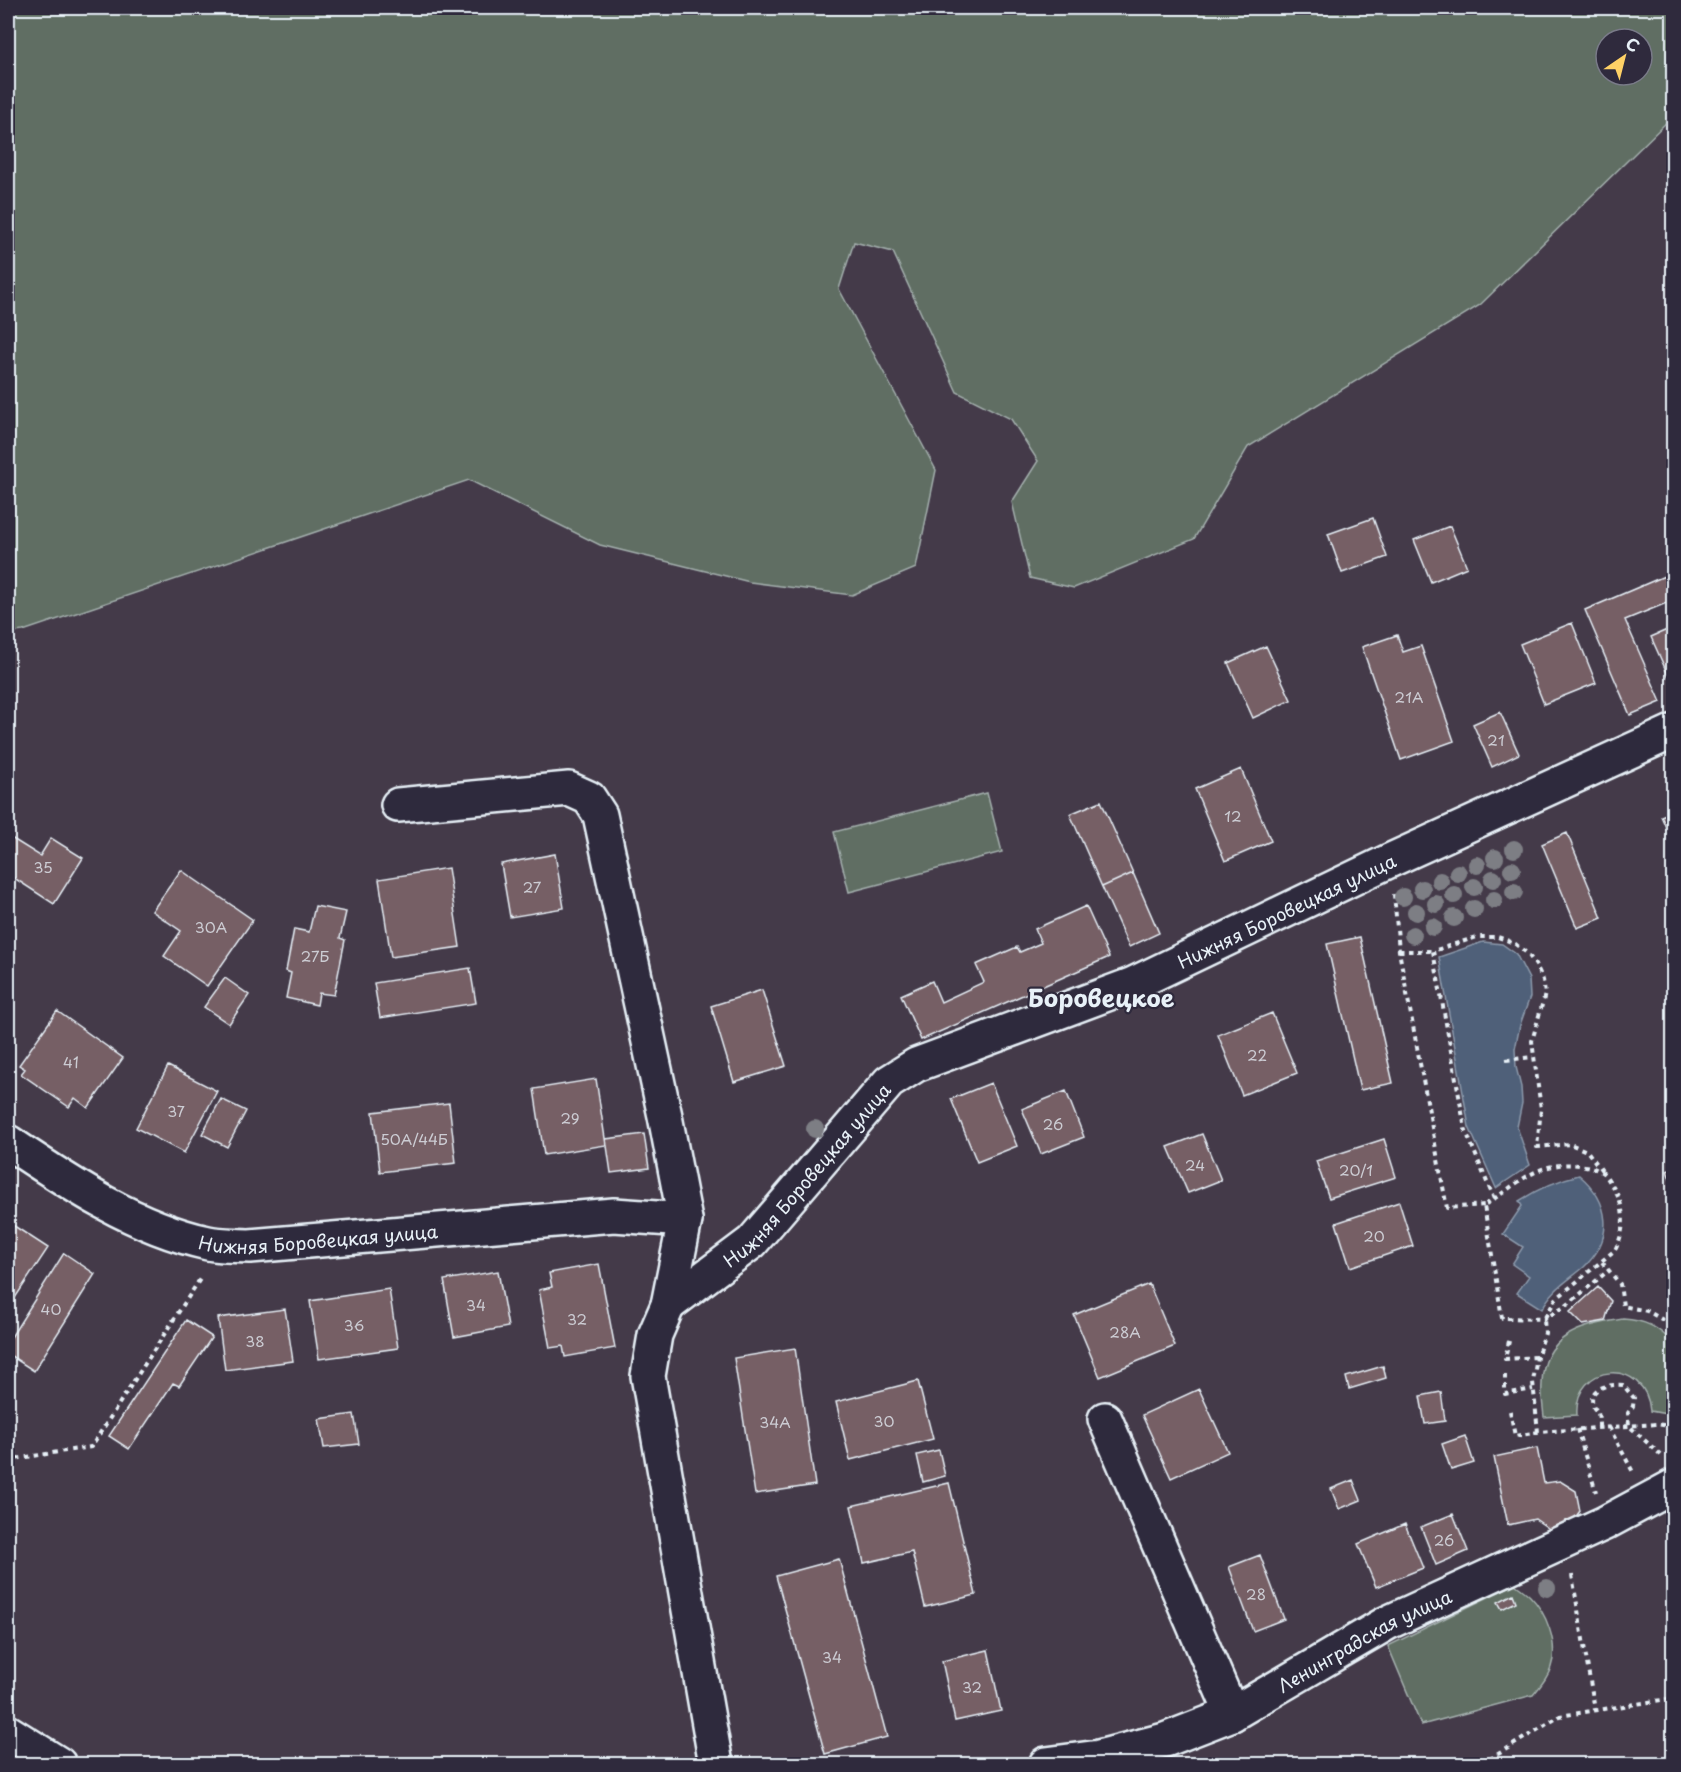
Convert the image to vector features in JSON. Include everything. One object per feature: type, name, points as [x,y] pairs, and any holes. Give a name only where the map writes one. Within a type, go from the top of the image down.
[{"type":"street","name":"Нижняя Боровецкая улица","points":[[668,1305],[752,1242],[889,1083],[916,1065],[1131,985],[1391,860],[1674,731]]},
{"type":"street","points":[[398,805],[569,789],[590,798],[600,815],[685,1220],[668,1305],[655,1335],[648,1376],[716,1764]]},
{"type":"street","name":"Нижняя Боровецкая улица","points":[[8,1142],[88,1195],[156,1227],[209,1243],[250,1246],[614,1215],[685,1220]]},
{"type":"street","points":[[1105,1419],[1232,1714]]},
{"type":"street","name":"Ленинградская улица","points":[[1046,1764],[1099,1757],[1165,1740],[1232,1714],[1387,1623],[1605,1523],[1662,1482]]},
{"type":"street","points":[[8,1732],[59,1764]]},
{"type":"path","points":[[1391,860],[1399,951],[1447,1208],[1484,1205],[1535,1171],[1554,1166],[1578,1165],[1604,1173]]},
{"type":"path","points":[[1399,951],[1433,951],[1477,937],[1497,937],[1514,943],[1528,954],[1543,980],[1545,994],[1532,1041],[1541,1109],[1537,1147],[1570,1144],[1587,1151],[1618,1194],[1624,1217],[1615,1250],[1557,1299],[1544,1319],[1545,1333],[1537,1357],[1533,1389],[1538,1432]]},
{"type":"path","points":[[1433,951],[1464,1129],[1494,1199]]},
{"type":"path","points":[[1506,1060],[1533,1057]]},
{"type":"path","points":[[1484,1205],[1502,1318],[1544,1319],[1566,1306],[1609,1270]]},
{"type":"path","points":[[8,1460],[91,1447],[206,1271],[209,1243]]},
{"type":"path","points":[[1602,1262],[1620,1284],[1623,1306],[1647,1311],[1674,1326]]},
{"type":"path","points":[[1509,1341],[1505,1359],[1537,1357]]},
{"type":"path","points":[[1505,1375],[1505,1394],[1533,1389]]},
{"type":"path","points":[[1599,1428],[1598,1413],[1593,1405],[1592,1397],[1597,1390],[1612,1384],[1623,1385],[1634,1398],[1633,1406],[1628,1413],[1629,1426],[1662,1482]]},
{"type":"path","points":[[1510,1411],[1515,1436],[1577,1429],[1657,1424],[1674,1426]]},
{"type":"path","points":[[1609,1427],[1662,1482]]},
{"type":"path","points":[[1577,1429],[1605,1523]]},
{"type":"path","points":[[1571,1575],[1595,1710]]},
{"type":"path","points":[[1482,1764],[1560,1716],[1674,1698]]},
{"type":"green space","points":[[8,8],[1673,8],[1673,116],[1480,305],[1248,447],[1194,539],[1074,588],[1030,578],[1012,502],[1038,461],[1011,419],[957,392],[893,252],[854,242],[839,289],[936,470],[916,568],[852,595],[750,582],[600,545],[469,480],[23,631],[8,633]]},
{"type":"green space","points":[[987,793],[1002,852],[849,892],[834,832]]},
{"type":"green space","points":[[1623,1319],[1651,1325],[1673,1343],[1673,1415],[1650,1411],[1646,1393],[1636,1381],[1624,1375],[1610,1373],[1597,1376],[1586,1384],[1579,1397],[1577,1415],[1544,1417],[1542,1388],[1544,1367],[1549,1354],[1558,1343],[1580,1329]]},
{"type":"green space","points":[[1515,1584],[1536,1603],[1550,1629],[1553,1658],[1544,1682],[1533,1695],[1421,1725],[1388,1646]]},
{"type":"water","points":[[1483,942],[1502,944],[1516,954],[1529,979],[1530,997],[1520,1025],[1515,1049],[1522,1103],[1517,1127],[1530,1165],[1496,1188],[1469,1127],[1439,957]]},
{"type":"water","points":[[1579,1175],[1597,1196],[1602,1208],[1605,1220],[1601,1244],[1594,1256],[1555,1291],[1542,1309],[1517,1293],[1529,1276],[1512,1264],[1523,1247],[1503,1234],[1522,1206],[1519,1201],[1548,1185]]},
{"type":"building","points":[[1373,518],[1387,557],[1342,573],[1328,534]]},
{"type":"building","points":[[1450,526],[1467,567],[1431,582],[1414,540]]},
{"type":"building","points":[[1674,572],[1674,600],[1625,620],[1661,702],[1630,715],[1585,610]]},
{"type":"building","points":[[1572,623],[1596,683],[1544,704],[1520,644]]},
{"type":"building","points":[[1674,627],[1674,675],[1669,677],[1651,637]]},
{"type":"building","points":[[1397,635],[1403,652],[1421,646],[1454,741],[1401,760],[1362,647]]},
{"type":"building","points":[[1266,646],[1291,700],[1253,718],[1228,663]]},
{"type":"building","points":[[1500,712],[1519,754],[1492,767],[1473,724]]},
{"type":"building","points":[[1241,769],[1271,841],[1225,861],[1195,789]]},
{"type":"building","points":[[1101,801],[1133,873],[1102,887],[1070,814]]},
{"type":"building","points":[[1674,811],[1674,845],[1661,816]]},
{"type":"building","points":[[1567,833],[1602,918],[1577,928],[1542,844]]},
{"type":"building","points":[[8,836],[40,856],[51,838],[83,858],[54,904],[8,874]]},
{"type":"building","points":[[555,854],[564,908],[510,917],[501,864]]},
{"type":"building","points":[[448,868],[460,947],[391,957],[379,879]]},
{"type":"building","points":[[181,870],[253,920],[207,986],[164,956],[181,931],[152,911]]},
{"type":"building","points":[[1133,873],[1159,933],[1129,947],[1102,887]]},
{"type":"building","points":[[315,906],[346,912],[340,938],[345,940],[334,995],[319,993],[317,1005],[286,998],[291,973],[286,971],[294,929],[309,932]]},
{"type":"building","points":[[1086,906],[1109,957],[921,1040],[901,995],[932,981],[941,1002],[984,982],[976,965],[1017,947],[1020,952],[1041,943],[1035,929]]},
{"type":"building","points":[[1360,937],[1393,1083],[1360,1090],[1327,944]]},
{"type":"building","points":[[470,968],[476,1003],[380,1018],[374,983]]},
{"type":"building","points":[[225,978],[249,995],[229,1024],[204,1007]]},
{"type":"building","points":[[762,990],[786,1066],[734,1082],[711,1006]]},
{"type":"building","points":[[57,1011],[123,1058],[88,1108],[75,1098],[69,1107],[21,1074],[25,1069],[19,1065]]},
{"type":"building","points":[[1272,1013],[1297,1073],[1242,1095],[1218,1035]]},
{"type":"building","points":[[168,1066],[217,1091],[184,1153],[136,1128]]},
{"type":"building","points":[[596,1079],[606,1145],[544,1155],[534,1089]]},
{"type":"building","points":[[991,1083],[1017,1146],[977,1162],[951,1099]]},
{"type":"building","points":[[1066,1091],[1084,1137],[1041,1154],[1022,1109]]},
{"type":"building","points":[[221,1099],[246,1111],[227,1147],[202,1134]]},
{"type":"building","points":[[449,1103],[456,1163],[380,1172],[373,1112]]},
{"type":"building","points":[[644,1134],[649,1168],[611,1173],[606,1139]]},
{"type":"building","points":[[1202,1134],[1221,1180],[1188,1193],[1168,1147]]},
{"type":"building","points":[[1384,1139],[1396,1177],[1329,1198],[1316,1161]]},
{"type":"building","points":[[1674,1168],[1674,1189],[1667,1171]]},
{"type":"building","points":[[1399,1202],[1413,1246],[1350,1267],[1336,1223]]},
{"type":"building","points":[[8,1222],[48,1248],[13,1301],[8,1297]]},
{"type":"building","points":[[64,1253],[95,1274],[34,1371],[8,1354],[8,1342]]},
{"type":"building","points":[[599,1264],[615,1348],[565,1357],[563,1346],[550,1348],[539,1290],[552,1287],[549,1273]]},
{"type":"building","points":[[498,1271],[508,1327],[454,1337],[444,1280]]},
{"type":"building","points":[[1149,1284],[1175,1346],[1100,1377],[1074,1315]]},
{"type":"building","points":[[1598,1287],[1611,1301],[1605,1321],[1583,1325],[1570,1312]]},
{"type":"building","points":[[389,1289],[398,1348],[319,1359],[310,1301]]},
{"type":"building","points":[[285,1309],[293,1361],[225,1370],[218,1318]]},
{"type":"building","points":[[186,1320],[212,1337],[179,1386],[173,1383],[129,1449],[109,1436]]},
{"type":"building","points":[[795,1348],[815,1485],[755,1494],[734,1358]]},
{"type":"building","points":[[1383,1366],[1386,1378],[1349,1389],[1346,1377]]},
{"type":"building","points":[[918,1381],[933,1439],[850,1460],[836,1402]]},
{"type":"building","points":[[1199,1389],[1228,1452],[1171,1478],[1142,1415]]},
{"type":"building","points":[[1441,1392],[1445,1421],[1425,1424],[1420,1396]]},
{"type":"building","points":[[354,1414],[359,1444],[324,1448],[319,1419]]},
{"type":"building","points":[[1465,1436],[1474,1463],[1451,1470],[1442,1444]]},
{"type":"building","points":[[1537,1448],[1544,1483],[1560,1481],[1576,1491],[1580,1511],[1569,1526],[1551,1530],[1535,1519],[1508,1525],[1494,1457]]},
{"type":"building","points":[[939,1450],[945,1476],[923,1482],[917,1455]]},
{"type":"building","points":[[1353,1480],[1361,1500],[1339,1509],[1331,1489]]},
{"type":"building","points":[[949,1483],[976,1595],[925,1607],[912,1552],[864,1563],[851,1506]]},
{"type":"building","points":[[1453,1514],[1468,1551],[1436,1565],[1421,1527]]},
{"type":"building","points":[[1405,1524],[1423,1568],[1376,1587],[1358,1544]]},
{"type":"building","points":[[1260,1555],[1284,1619],[1253,1631],[1229,1567]]},
{"type":"building","points":[[839,1559],[887,1737],[825,1754],[776,1576]]},
{"type":"building","points":[[1513,1594],[1516,1602],[1502,1609],[1498,1602]]},
{"type":"building","points":[[988,1650],[1001,1711],[955,1721],[942,1661]]},
{"type":"district","name":"Боровецкое","points":[[1101,997]]}]
